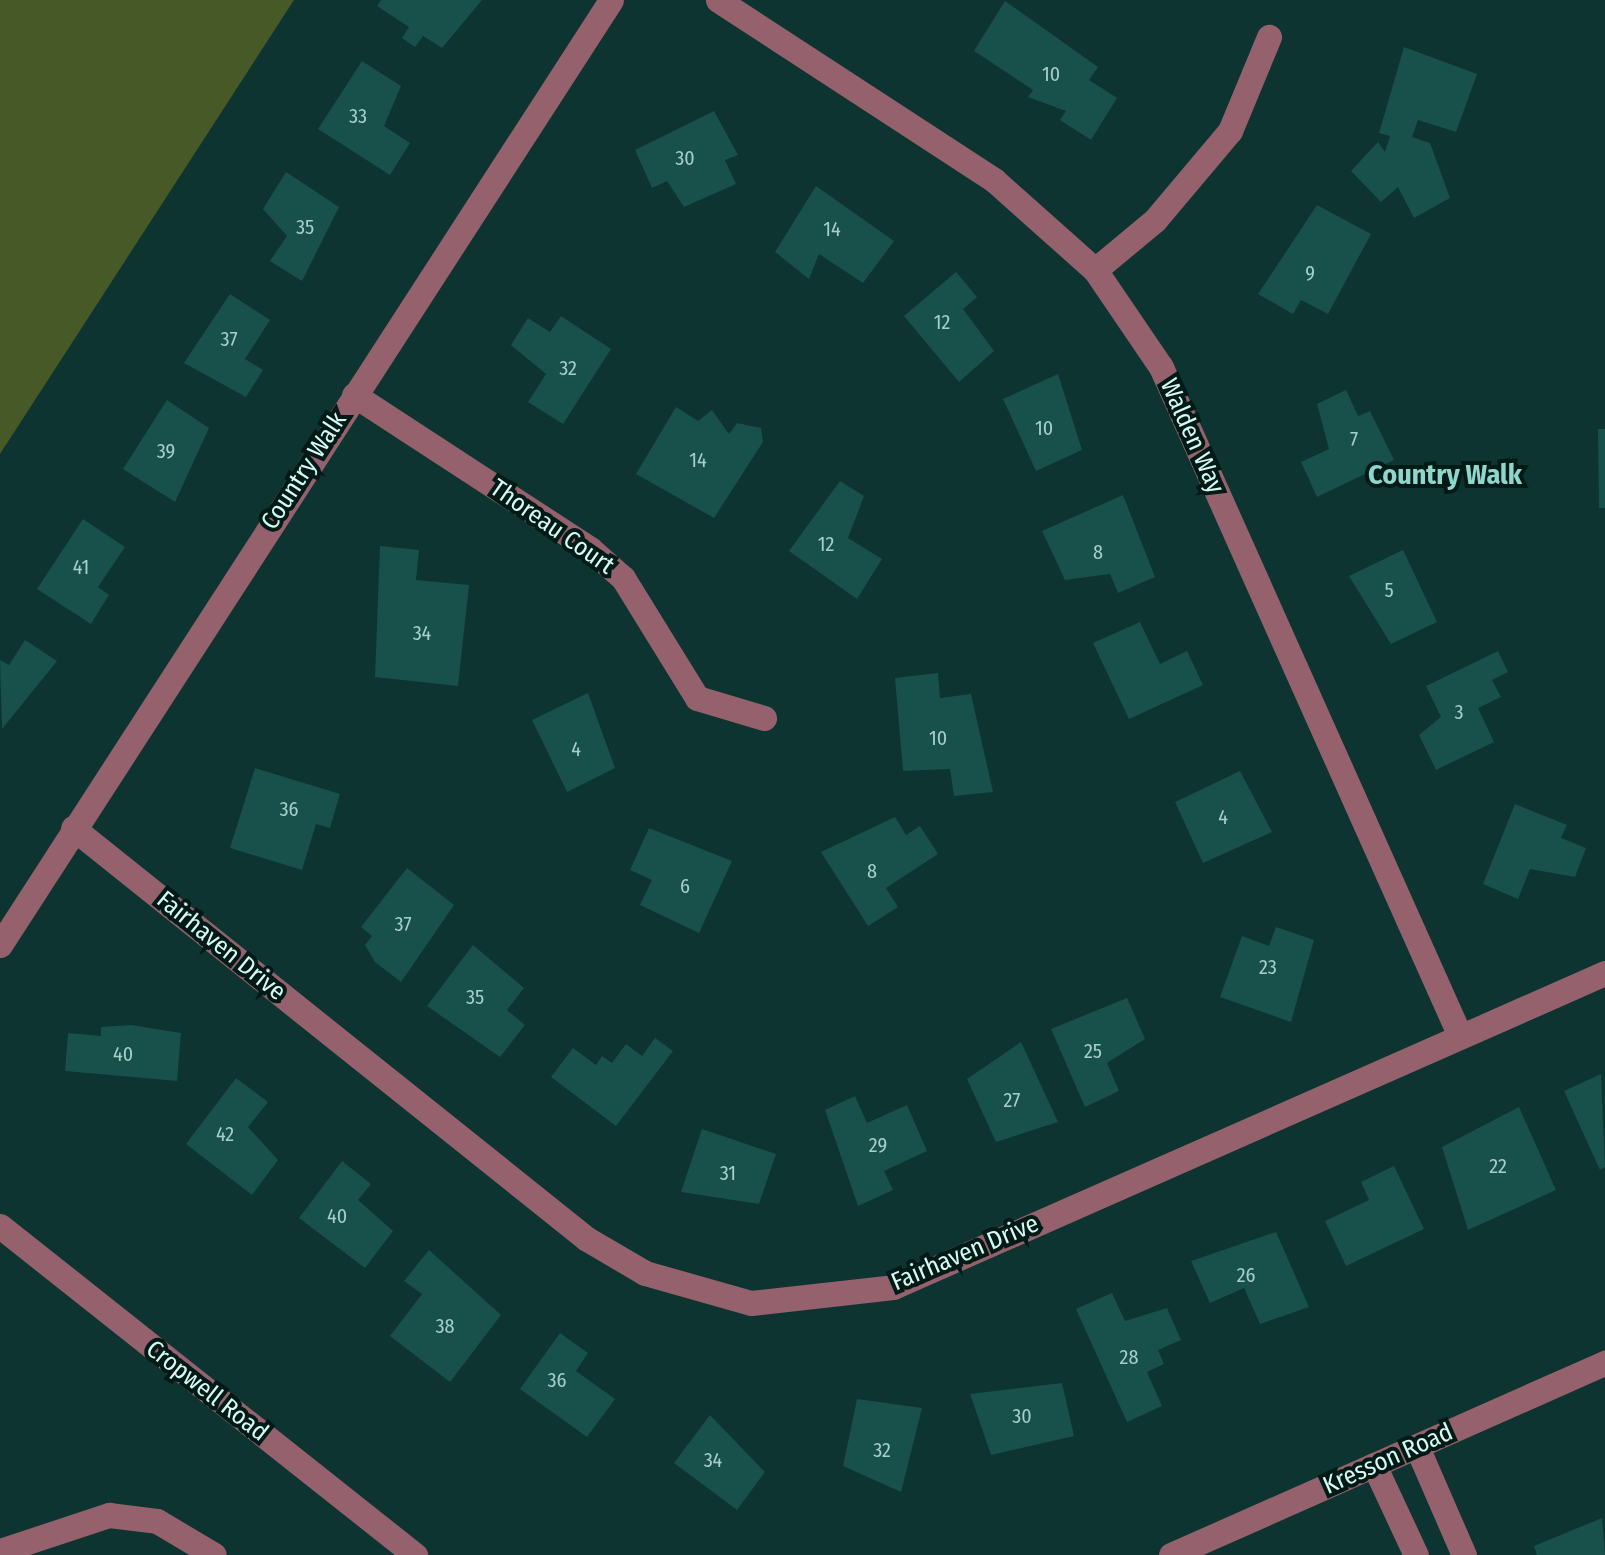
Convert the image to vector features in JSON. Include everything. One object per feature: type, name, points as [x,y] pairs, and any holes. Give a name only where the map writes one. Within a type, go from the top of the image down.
[{"type":"street","name":"Country Walk","points":[[0,945],[611,0]]},
{"type":"street","name":"Walden Way","points":[[718,0],[994,180],[1095,270],[1161,366],[1460,1036]]},
{"type":"street","points":[[1095,270],[1155,220],[1230,132],[1270,37]]},
{"type":"street","name":"Thoreau Court","points":[[354,394],[590,548],[623,578],[697,698],[764,718]]},
{"type":"street","name":"Fairhaven Drive","points":[[74,828],[587,1239],[646,1273],[751,1304],[893,1286],[1605,973]]},
{"type":"street","name":"Cropwell Road","points":[[0,1226],[414,1555]]},
{"type":"street","name":"Kresson Road","points":[[1171,1555],[1605,1363]]},
{"type":"street","points":[[1417,1446],[1464,1555]]},
{"type":"street","points":[[1374,1465],[1416,1555]]},
{"type":"street","points":[[0,1551],[109,1514],[157,1521],[214,1555]]},
{"type":"green space","points":[[0,0],[294,0],[0,454]]},
{"type":"building","points":[[381,0],[482,0],[442,48],[423,36],[415,47],[402,38],[409,27],[377,6]]},
{"type":"building","points":[[1005,1],[1098,67],[1089,80],[1117,98],[1091,140],[1060,120],[1066,111],[1028,97],[1033,90],[974,51]]},
{"type":"building","points":[[1404,47],[1477,74],[1456,132],[1418,120],[1412,137],[1430,143],[1450,198],[1414,218],[1398,187],[1381,202],[1351,171],[1378,142],[1385,152],[1390,136],[1379,133]]},
{"type":"building","points":[[362,61],[401,86],[384,126],[410,143],[390,175],[318,129]]},
{"type":"building","points":[[714,111],[738,155],[725,160],[736,184],[684,207],[667,181],[652,188],[635,150]]},
{"type":"building","points":[[286,172],[339,207],[302,281],[270,261],[287,236],[263,209]]},
{"type":"building","points":[[816,186],[894,241],[863,283],[819,254],[809,279],[775,252]]},
{"type":"building","points":[[1317,205],[1371,234],[1328,314],[1301,300],[1293,314],[1258,294]]},
{"type":"building","points":[[956,272],[977,297],[963,309],[994,351],[959,382],[904,316]]},
{"type":"building","points":[[230,294],[270,320],[245,359],[263,370],[246,397],[184,363]]},
{"type":"building","points":[[561,316],[611,349],[563,424],[528,402],[546,374],[511,345],[528,318],[550,332]]},
{"type":"building","points":[[1058,374],[1082,450],[1036,471],[1003,399]]},
{"type":"building","points":[[1346,390],[1358,416],[1370,411],[1394,460],[1317,497],[1301,462],[1329,449],[1317,404]]},
{"type":"building","points":[[167,400],[209,428],[175,502],[123,469]]},
{"type":"building","points":[[676,407],[698,421],[712,410],[729,434],[737,423],[761,428],[763,442],[714,518],[636,474]]},
{"type":"building","points":[[1598,429],[1605,429],[1605,508],[1599,508]]},
{"type":"building","points":[[840,481],[864,496],[848,538],[882,559],[857,599],[789,551]]},
{"type":"building","points":[[1123,495],[1155,577],[1118,593],[1110,574],[1065,580],[1042,531]]},
{"type":"building","points":[[83,519],[125,547],[98,587],[109,595],[91,624],[37,589]]},
{"type":"building","points":[[380,546],[419,550],[416,580],[469,585],[458,686],[375,677]]},
{"type":"building","points":[[1403,550],[1437,622],[1391,644],[1349,576]]},
{"type":"building","points":[[1140,622],[1160,664],[1187,651],[1203,685],[1129,719],[1093,643]]},
{"type":"building","points":[[25,640],[57,661],[2,729],[0,660],[9,665]]},
{"type":"building","points":[[1498,651],[1508,672],[1492,680],[1501,697],[1478,708],[1494,742],[1436,770],[1419,735],[1441,717],[1426,686]]},
{"type":"building","points":[[938,673],[940,698],[971,694],[993,792],[954,796],[950,769],[903,771],[895,678]]},
{"type":"building","points":[[588,693],[615,768],[567,792],[532,720]]},
{"type":"building","points":[[255,768],[340,794],[330,828],[316,824],[302,870],[230,848]]},
{"type":"building","points":[[1240,771],[1272,832],[1203,863],[1175,802]]},
{"type":"building","points":[[1515,804],[1567,825],[1561,838],[1586,848],[1575,877],[1530,869],[1518,899],[1483,884]]},
{"type":"building","points":[[895,817],[906,835],[920,826],[938,854],[886,888],[898,907],[868,926],[821,852]]},
{"type":"building","points":[[649,828],[732,861],[699,933],[640,905],[652,880],[630,870]]},
{"type":"building","points":[[407,868],[454,905],[401,982],[375,962],[365,945],[372,936],[361,927]]},
{"type":"building","points":[[1276,927],[1314,940],[1291,1022],[1220,997],[1242,936],[1269,946]]},
{"type":"building","points":[[473,945],[524,988],[507,1010],[525,1025],[500,1057],[427,1006]]},
{"type":"building","points":[[1127,998],[1145,1039],[1107,1063],[1119,1091],[1085,1107],[1051,1029]]},
{"type":"building","points":[[131,1025],[181,1033],[177,1081],[65,1071],[68,1033],[101,1036],[101,1027]]},
{"type":"building","points":[[655,1038],[673,1051],[616,1126],[551,1077],[573,1048],[596,1065],[602,1056],[612,1063],[626,1044],[642,1056]]},
{"type":"building","points":[[1021,1042],[1058,1122],[996,1142],[967,1079]]},
{"type":"building","points":[[1601,1074],[1605,1167],[1600,1170],[1564,1091]]},
{"type":"building","points":[[236,1078],[268,1102],[248,1127],[278,1160],[252,1195],[186,1144]]},
{"type":"building","points":[[855,1096],[867,1123],[907,1105],[927,1151],[884,1171],[893,1190],[858,1206],[825,1110]]},
{"type":"building","points":[[1519,1107],[1556,1190],[1468,1230],[1442,1147]]},
{"type":"building","points":[[702,1129],[776,1154],[759,1204],[681,1192]]},
{"type":"building","points":[[342,1161],[371,1184],[358,1200],[393,1231],[365,1268],[299,1218]]},
{"type":"building","points":[[1394,1166],[1424,1229],[1346,1266],[1325,1221],[1369,1200],[1361,1182]]},
{"type":"building","points":[[1276,1232],[1309,1307],[1260,1324],[1244,1288],[1210,1303],[1191,1261]]},
{"type":"building","points":[[429,1250],[501,1315],[450,1382],[390,1336],[422,1294],[404,1281]]},
{"type":"building","points":[[1112,1293],[1125,1321],[1167,1308],[1181,1340],[1158,1350],[1164,1364],[1147,1372],[1162,1406],[1127,1422],[1076,1309]]},
{"type":"building","points":[[560,1333],[588,1353],[576,1371],[615,1399],[587,1437],[520,1389]]},
{"type":"building","points":[[1062,1383],[1074,1436],[991,1455],[970,1394]]},
{"type":"building","points":[[857,1399],[922,1408],[901,1492],[843,1466]]},
{"type":"building","points":[[710,1415],[765,1472],[737,1510],[674,1463]]},
{"type":"building","points":[[1602,1518],[1605,1555],[1537,1555],[1534,1546]]},
{"type":"district","name":"Country Walk","points":[[1445,475]]}]
